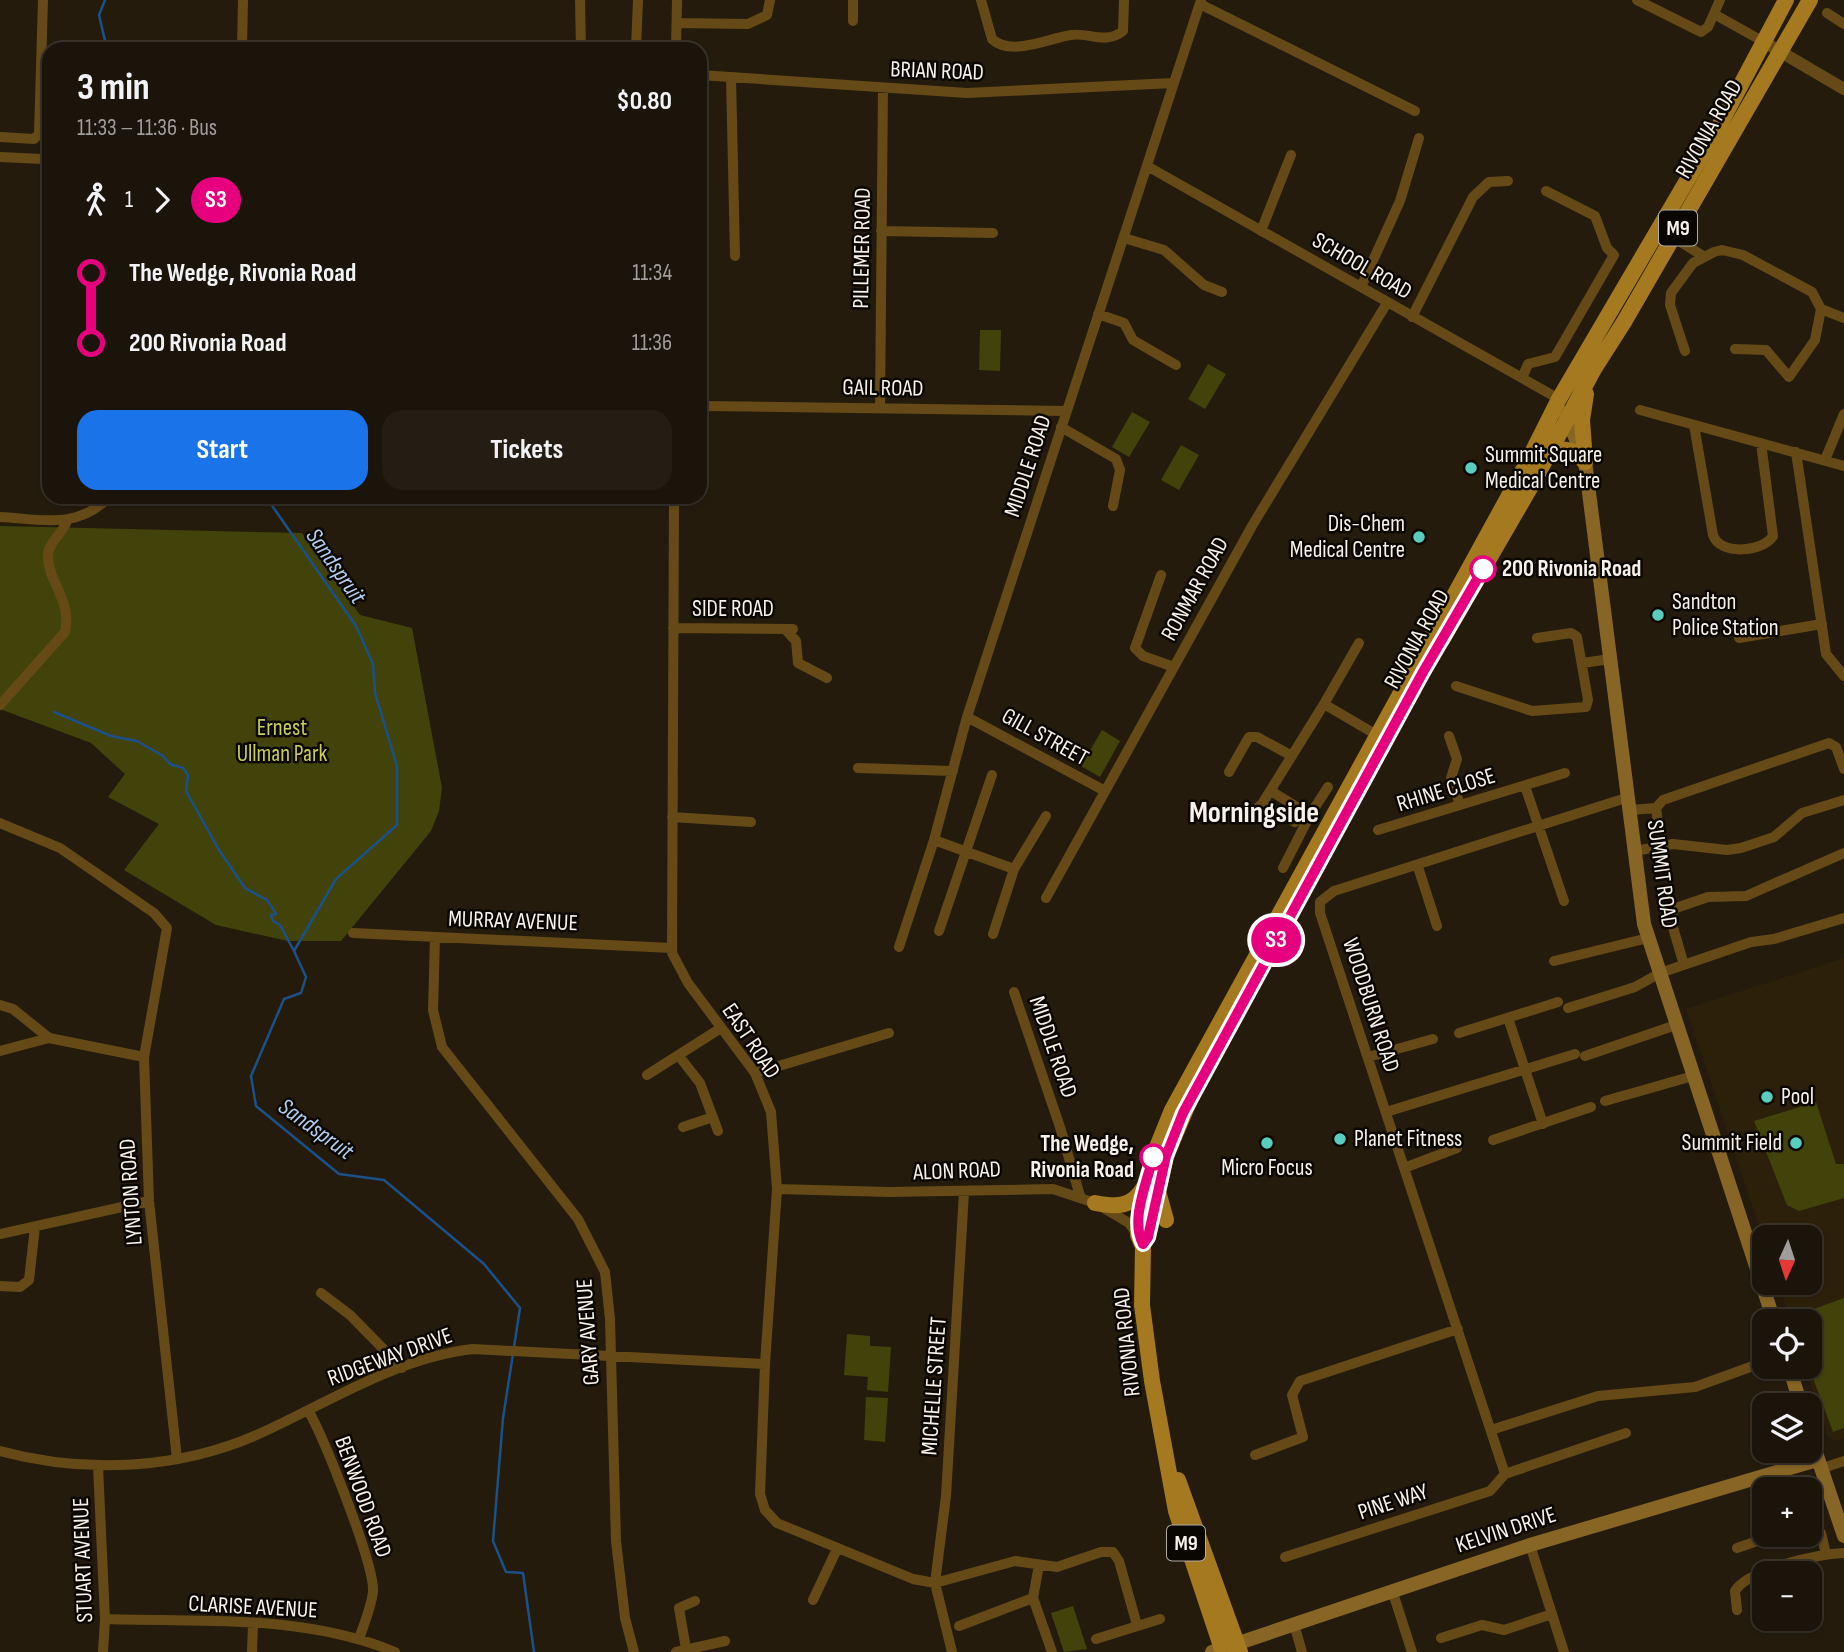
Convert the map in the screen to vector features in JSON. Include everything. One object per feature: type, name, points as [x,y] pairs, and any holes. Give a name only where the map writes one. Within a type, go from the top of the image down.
[{"type":"main road","name":"RIVONIA ROAD","points":[[1219,1651],[1175,1511],[1142,1305],[1145,1229],[1152,1185],[1183,1113],[1383,738],[1457,590],[1559,399],[1786,0]]},
{"type":"main road","name":"RIVONIA ROAD","points":[[1383,738],[1475,582],[1594,369],[1810,0]]},
{"type":"main road","points":[[1585,462],[1582,413],[1594,369]]},
{"type":"main road","name":"SUMMIT ROAD","points":[[1559,399],[1585,462],[1648,938],[1770,1309]]},
{"type":"main road","points":[[1548,452],[1564,448],[1572,450],[1585,462]]},
{"type":"main road","points":[[1457,590],[1466,589],[1475,582]]},
{"type":"main road","points":[[1095,1203],[1126,1205],[1152,1185]]},
{"type":"main road","points":[[1145,1229],[1152,1185]]},
{"type":"main road","name":"RIVONIA ROAD","points":[[1162,1435],[1239,1648]]},
{"type":"main road","points":[[1819,1464],[1844,1536]]},
{"type":"main road","name":"KELVIN DRIVE","points":[[1219,1651],[1239,1648],[1294,1624],[1530,1545],[1819,1464]]},
{"type":"street","points":[[0,137],[34,139],[39,134],[43,0]]},
{"type":"street","points":[[242,42],[243,0]]},
{"type":"street","points":[[580,0],[581,42]]},
{"type":"street","points":[[636,42],[638,0]]},
{"type":"street","points":[[676,42],[677,0]]},
{"type":"street","points":[[677,23],[748,24],[767,15],[770,0]]},
{"type":"street","points":[[853,0],[853,21]]},
{"type":"street","points":[[981,0],[992,39],[1006,46],[1048,41],[1072,34],[1103,38],[1118,36],[1123,31],[1124,0]]},
{"type":"street","points":[[1637,0],[1696,31],[1708,27],[1720,0]]},
{"type":"street","points":[[1201,2],[1415,111]]},
{"type":"street","name":"MIDDLE ROAD","points":[[899,947],[934,840],[967,717],[1201,2]]},
{"type":"street","points":[[1714,13],[1844,89]]},
{"type":"street","points":[[1827,13],[1844,24]]},
{"type":"street","name":"BRIAN ROAD","points":[[707,75],[883,89],[1008,92],[1173,83]]},
{"type":"street","points":[[731,77],[735,256]]},
{"type":"street","name":"PILLEMER ROAD","points":[[880,407],[883,89]]},
{"type":"street","points":[[1361,287],[1400,201],[1419,138]]},
{"type":"street","points":[[1261,231],[1292,155]]},
{"type":"street","points":[[0,158],[42,159]]},
{"type":"street","name":"SCHOOL ROAD","points":[[1147,166],[1559,399]]},
{"type":"street","points":[[1412,317],[1473,197],[1489,182],[1508,181]]},
{"type":"street","points":[[1522,378],[1528,364],[1555,357],[1614,255],[1606,248],[1595,216],[1546,191]]},
{"type":"street","points":[[881,230],[993,233]]},
{"type":"street","points":[[1673,237],[1703,256]]},
{"type":"street","points":[[1124,238],[1164,250],[1204,285],[1222,292]]},
{"type":"street","points":[[1685,351],[1670,304],[1671,293],[1683,274],[1703,256],[1722,250],[1743,255],[1812,292],[1821,309],[1815,340],[1789,377],[1766,350],[1735,349]]},
{"type":"street","name":"RONMAR ROAD","points":[[1046,898],[1252,526],[1387,303]]},
{"type":"street","points":[[1821,309],[1844,318]]},
{"type":"street","points":[[1098,314],[1124,323],[1133,340],[1176,365]]},
{"type":"street","name":"GAIL ROAD","points":[[707,406],[1066,411]]},
{"type":"street","points":[[1640,410],[1844,466]]},
{"type":"street","points":[[1825,460],[1844,414]]},
{"type":"street","points":[[1694,425],[1713,535],[1717,543],[1724,547],[1757,546],[1768,542],[1773,536],[1761,443]]},
{"type":"street","points":[[1061,427],[1116,459],[1120,470],[1113,506]]},
{"type":"street","points":[[1796,452],[1826,654],[1844,676]]},
{"type":"street","points":[[0,517],[67,521],[93,510],[100,504]]},
{"type":"street","name":"EAST ROAD","points":[[674,504],[671,948],[688,983],[755,1073],[771,1112],[777,1189],[765,1364],[762,1503],[777,1523],[913,1579],[935,1583]]},
{"type":"street","points":[[0,705],[65,632],[64,602],[48,553],[63,534],[67,521]]},
{"type":"street","points":[[1161,575],[1135,648],[1143,656],[1174,667]]},
{"type":"street","points":[[1739,638],[1822,624]]},
{"type":"street","name":"SIDE ROAD","points":[[673,628],[789,629],[796,641],[798,663],[827,678]]},
{"type":"street","points":[[1456,686],[1532,711],[1583,708],[1588,700],[1583,663],[1575,634],[1538,638]]},
{"type":"street","points":[[1245,820],[1271,791],[1359,643]]},
{"type":"street","points":[[1583,663],[1611,659]]},
{"type":"street","points":[[1324,704],[1383,738]]},
{"type":"street","name":"GILL STREET","points":[[967,717],[1105,792]]},
{"type":"street","points":[[1449,736],[1457,759],[1451,778],[1460,806]]},
{"type":"street","points":[[1229,772],[1250,737],[1257,737],[1292,757]]},
{"type":"street","points":[[1661,846],[1656,808],[1664,800],[1829,743],[1836,747],[1844,769]]},
{"type":"street","points":[[858,768],[953,771]]},
{"type":"street","name":"RHINE CLOSE","points":[[1378,830],[1565,773]]},
{"type":"street","points":[[939,931],[992,775]]},
{"type":"street","name":"RHINE CLOSE","points":[[1525,786],[1564,901]]},
{"type":"street","points":[[1283,868],[1328,787]]},
{"type":"street","points":[[1271,791],[1310,816]]},
{"type":"street","points":[[1635,851],[1673,844],[1719,850],[1741,848],[1779,834],[1802,813],[1844,800]]},
{"type":"street","points":[[1262,804],[1296,822]]},
{"type":"street","name":"WOODBURN ROAD","points":[[1505,1474],[1320,913],[1320,902],[1334,891],[1539,828],[1629,804],[1656,808]]},
{"type":"street","points":[[993,934],[1014,869],[1046,816]]},
{"type":"street","points":[[672,817],[751,822]]},
{"type":"street","name":"LYNTON ROAD","points":[[0,823],[60,848],[166,923],[166,941],[144,1057],[149,1201],[177,1459]]},
{"type":"street","points":[[934,840],[1014,869]]},
{"type":"street","points":[[1685,965],[1672,924],[1673,909],[1708,897],[1746,897],[1844,853]]},
{"type":"street","points":[[1418,867],[1437,926]]},
{"type":"street","points":[[1568,1008],[1635,987],[1660,973],[1751,942],[1774,940],[1844,918]]},
{"type":"street","name":"MURRAY AVENUE","points":[[353,933],[671,948]]},
{"type":"street","name":"GARY AVENUE","points":[[435,937],[432,1001],[438,1040],[448,1059],[578,1219],[605,1272],[611,1357],[617,1541],[625,1618],[634,1652]]},
{"type":"street","points":[[1555,961],[1648,938]]},
{"type":"street","name":"MIDDLE ROAD","points":[[1014,992],[1060,1127],[1080,1196]]},
{"type":"street","points":[[1459,1033],[1558,1002]]},
{"type":"street","points":[[0,1005],[13,1009],[49,1038]]},
{"type":"street","points":[[1508,1018],[1543,1124]]},
{"type":"street","points":[[1387,1112],[1676,1026]]},
{"type":"street","points":[[647,1075],[721,1027]]},
{"type":"street","points":[[755,1073],[888,1033]]},
{"type":"street","points":[[0,1051],[49,1038],[144,1057]]},
{"type":"street","points":[[1368,1057],[1433,1039]]},
{"type":"street","points":[[679,1056],[700,1083],[718,1131]]},
{"type":"street","points":[[1605,1101],[1693,1076]]},
{"type":"street","points":[[1493,1140],[1591,1107]]},
{"type":"street","points":[[683,1127],[713,1117]]},
{"type":"street","points":[[1404,1168],[1457,1148]]},
{"type":"street","name":"ALON ROAD","points":[[777,1189],[964,1192],[1044,1188],[1080,1196],[1145,1229]]},
{"type":"street","name":"MICHELLE STREET","points":[[935,1583],[947,1482],[964,1192]]},
{"type":"street","points":[[0,1234],[149,1201]]},
{"type":"street","points":[[0,1286],[20,1287],[29,1280],[34,1227]]},
{"type":"street","points":[[321,1293],[350,1315],[402,1368]]},
{"type":"street","points":[[1255,1455],[1303,1437],[1292,1395],[1300,1381],[1458,1329]]},
{"type":"street","name":"RIDGEWAY DRIVE","points":[[0,1451],[55,1462],[99,1466],[177,1459],[242,1441],[343,1391],[402,1368],[462,1350],[498,1349],[765,1364]]},
{"type":"street","points":[[1491,1430],[1598,1396],[1695,1387],[1752,1366]]},
{"type":"street","name":"BENWOOD ROAD","points":[[308,1410],[358,1532],[371,1575],[373,1591],[359,1639]]},
{"type":"street","name":"PINE WAY","points":[[1285,1558],[1490,1491],[1505,1474],[1626,1433]]},
{"type":"street","points":[[1819,1464],[1844,1461]]},
{"type":"street","name":"STUART AVENUE","points":[[99,1466],[105,1619],[103,1652]]},
{"type":"street","points":[[1822,1537],[1826,1554]]},
{"type":"street","points":[[1737,1548],[1752,1543]]},
{"type":"street","points":[[1530,1545],[1564,1652]]},
{"type":"street","points":[[813,1600],[837,1549]]},
{"type":"street","points":[[952,1652],[935,1583],[1015,1561],[1062,1566],[1101,1552],[1113,1552],[1119,1561],[1137,1625]]},
{"type":"street","points":[[1737,1610],[1735,1591],[1744,1580],[1826,1554],[1844,1553]]},
{"type":"street","points":[[1039,1565],[1033,1598],[1052,1652]]},
{"type":"street","points":[[1392,1590],[1412,1652]]},
{"type":"street","points":[[959,1626],[1033,1598]]},
{"type":"street","points":[[695,1601],[679,1608],[681,1651],[724,1641]]},
{"type":"street","points":[[1441,1638],[1482,1625],[1504,1630],[1552,1614]]},
{"type":"street","name":"CLARISE AVENUE","points":[[105,1619],[303,1626],[359,1639],[395,1652]]},
{"type":"street","points":[[1096,1639],[1160,1619]]},
{"type":"street","points":[[252,1652],[253,1624]]},
{"type":"street","points":[[1294,1624],[1302,1652]]},
{"type":"shaded area","points":[[1844,958],[1844,1438],[1836,1441],[1828,1436],[1822,1418],[1822,1393],[1814,1393],[1809,1379],[1822,1379],[1822,1309],[1787,1309],[1782,1295],[1822,1295],[1822,1225],[1759,1225],[1686,1009]]},
{"type":"green space","points":[[980,330],[1001,330],[1000,371],[979,370]]},
{"type":"green space","points":[[1208,364],[1226,374],[1205,409],[1188,399]]},
{"type":"green space","points":[[1132,412],[1150,422],[1129,457],[1112,447]]},
{"type":"green space","points":[[1181,445],[1199,455],[1179,490],[1161,480]]},
{"type":"green space","name":"Ernest Ullman Park","points":[[0,526],[302,533],[360,615],[412,628],[442,788],[439,811],[431,831],[341,941],[288,941],[216,925],[124,870],[159,824],[108,797],[125,774],[91,743],[0,709]]},
{"type":"green space","points":[[1102,730],[1120,741],[1100,777],[1081,766]]},
{"type":"green space","name":"Summit Field","points":[[1816,1102],[1836,1164],[1844,1164],[1844,1198],[1799,1211],[1787,1205],[1754,1121]]},
{"type":"green space","points":[[1844,1298],[1844,1428],[1833,1432],[1822,1402],[1822,1393],[1819,1393],[1813,1379],[1822,1379],[1822,1309],[1814,1309]]},
{"type":"green space","points":[[847,1334],[870,1336],[870,1346],[891,1347],[888,1392],[867,1390],[868,1377],[844,1375]]},
{"type":"green space","points":[[866,1397],[888,1398],[885,1442],[864,1440]]},
{"type":"green space","points":[[1073,1606],[1087,1649],[1064,1652],[1051,1613]]},
{"type":"waterway","name":"Sandspruit","points":[[105,0],[99,15],[105,42]]},
{"type":"waterway","name":"Sandspruit","points":[[271,504],[356,626],[373,664],[375,693],[397,766],[397,825],[336,879],[294,951],[306,977],[301,993],[284,999],[251,1076],[256,1106],[339,1174],[384,1180],[484,1264],[520,1308],[514,1347]]},
{"type":"waterway","points":[[54,712],[111,736],[137,741],[163,756],[170,764],[183,768],[188,775],[186,791],[219,850],[245,888],[267,900],[276,914],[271,915],[273,921],[280,925],[294,951]]},
{"type":"waterway","name":"Sandspruit","points":[[513,1354],[503,1418],[493,1541],[506,1572],[523,1573],[534,1652]]},
{"type":"bus line","name":"S3","points":[[1153,1157],[1138,1220],[1138,1235],[1143,1244],[1148,1237],[1166,1156],[1183,1113],[1423,672],[1483,569]]},
{"type":"place","name":"Summit Square Medical Centre","points":[[1471,468]]},
{"type":"place","name":"Dis-Chem Medical Centre","points":[[1419,537]]},
{"type":"place","name":"200 Rivonia Road","points":[[1483,569]]},
{"type":"place","name":"Sandton Police Station","points":[[1658,615]]},
{"type":"place","name":"Pool","points":[[1767,1097]]},
{"type":"place","name":"Planet Fitness","points":[[1340,1139]]},
{"type":"place","name":"Micro Focus","points":[[1267,1143]]},
{"type":"place","name":"Summit Field","points":[[1796,1143]]},
{"type":"place","name":"The Wedge, Rivonia Road","points":[[1153,1157]]},
{"type":"district","name":"Morningside","points":[[1254,813]]}]
